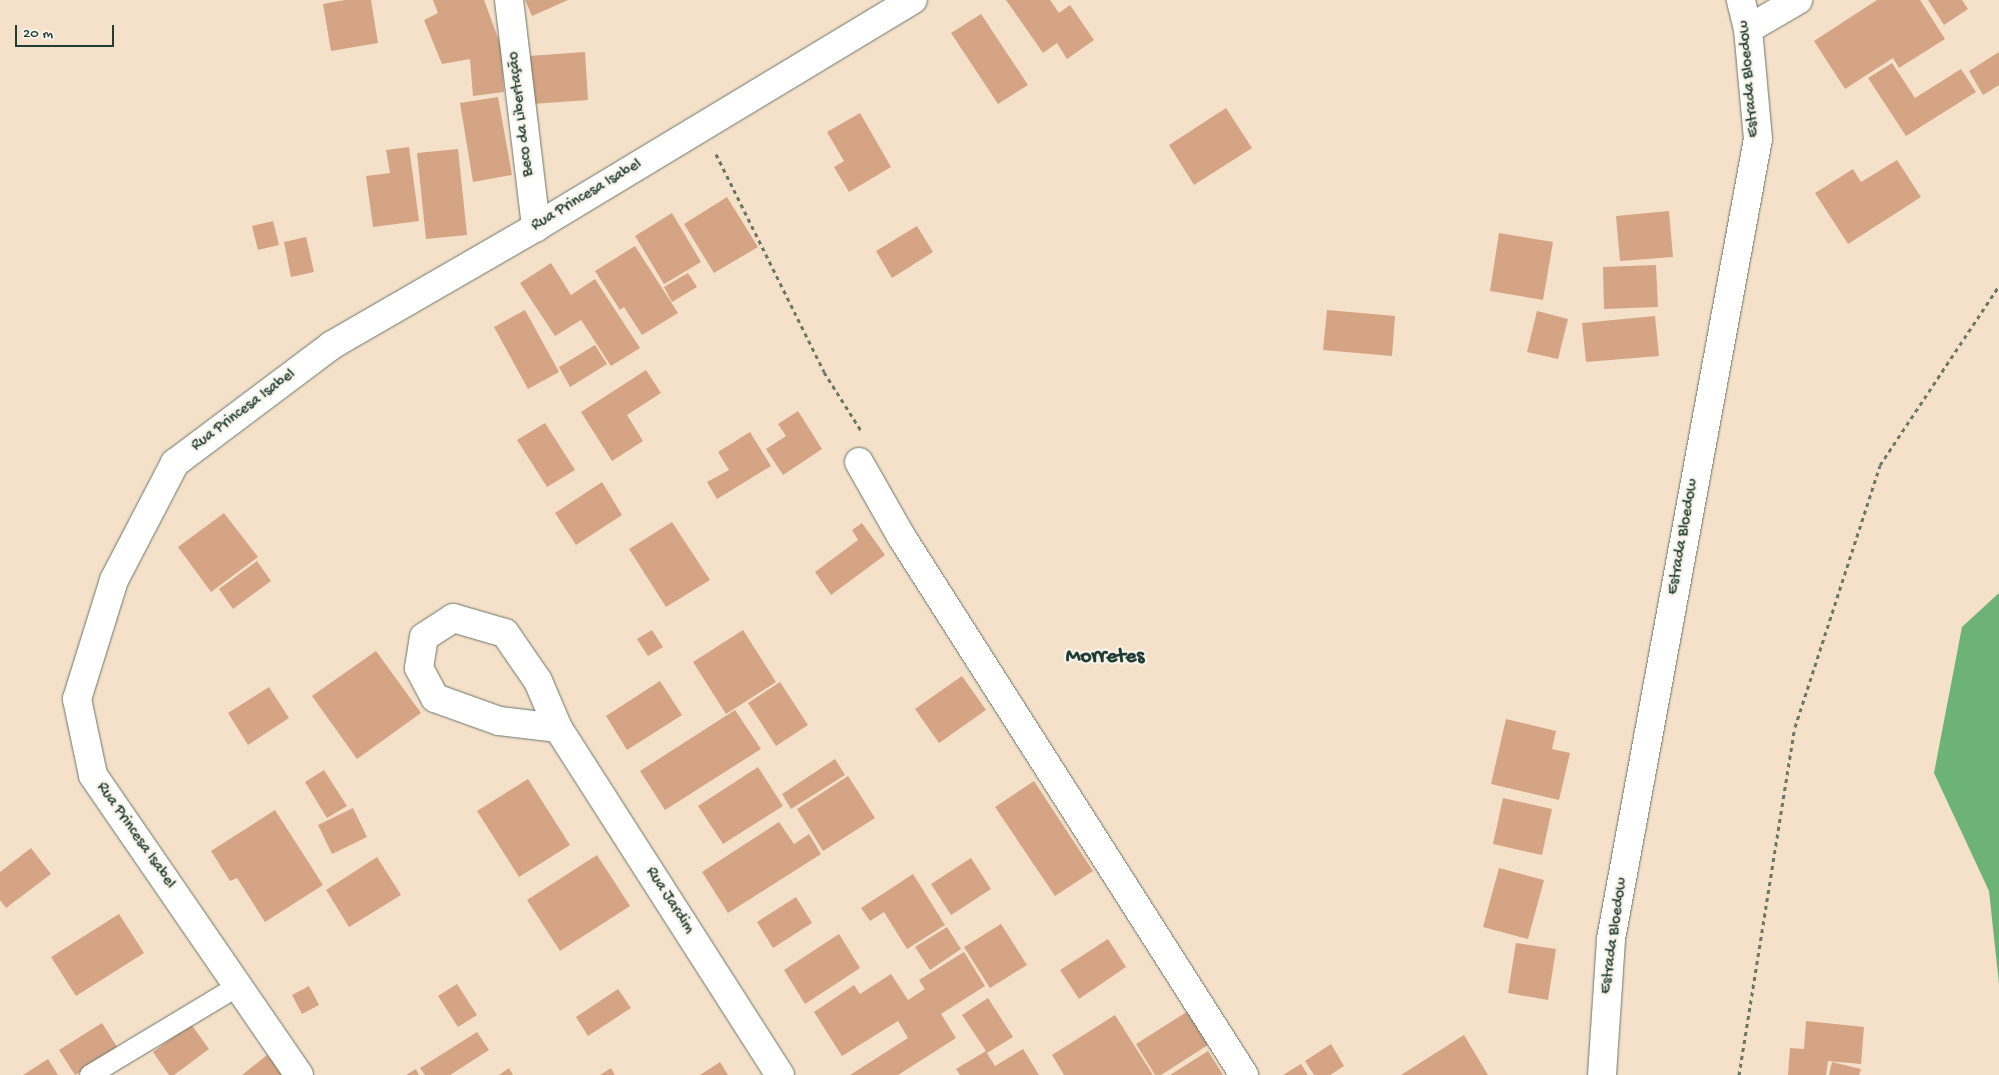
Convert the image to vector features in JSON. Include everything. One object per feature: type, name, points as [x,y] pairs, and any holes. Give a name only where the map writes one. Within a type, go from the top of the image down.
[{"type":"street","name":"Beco da Libertação","points":[[509,0],[536,227]]},
{"type":"street","name":"Rua Princesa Isabel","points":[[300,1075],[93,775],[77,699],[114,580],[175,463],[332,345],[536,227],[913,0]]},
{"type":"street","name":"Estrada Bloedow","points":[[1602,1075],[1611,939],[1758,138],[1748,30],[1742,0]]},
{"type":"street","points":[[1748,30],[1798,0]]},
{"type":"street","points":[[859,462],[901,536],[1244,1075]]},
{"type":"street","name":"Rua Jardim","points":[[558,728],[499,721],[435,698],[419,668],[424,637],[453,618],[505,633],[538,680],[558,728],[780,1075]]},
{"type":"lane","points":[[90,1075],[238,986]]},
{"type":"path","points":[[702,127],[824,372],[873,450],[859,462]]},
{"type":"path","points":[[1740,1075],[1795,727],[1877,474],[1999,286]]},
{"type":"green space","points":[[1999,593],[1999,984],[1989,891],[1934,773],[1962,627]]},
{"type":"building","points":[[345,0],[371,0],[378,43],[331,51],[323,4]]},
{"type":"building","points":[[433,0],[484,0],[501,46],[504,92],[473,96],[470,59],[442,64],[424,20],[438,13]]},
{"type":"building","points":[[525,0],[568,0],[532,16]]},
{"type":"building","points":[[1006,0],[1050,0],[1059,13],[1070,5],[1094,40],[1067,59],[1057,43],[1043,53]]},
{"type":"building","points":[[1877,0],[1920,0],[1945,39],[1899,68],[1893,58],[1845,89],[1814,41]]},
{"type":"building","points":[[1928,0],[1962,0],[1968,9],[1944,25]]},
{"type":"building","points":[[981,14],[1028,85],[998,104],[951,33]]},
{"type":"building","points":[[585,52],[588,100],[532,104],[529,56]]},
{"type":"building","points":[[1999,52],[1999,85],[1983,95],[1969,71]]},
{"type":"building","points":[[1892,63],[1915,98],[1961,69],[1976,92],[1906,136],[1868,78]]},
{"type":"building","points":[[498,97],[512,175],[473,182],[460,103]]},
{"type":"building","points":[[1226,108],[1252,148],[1194,185],[1169,145]]},
{"type":"building","points":[[860,113],[891,167],[849,192],[834,167],[844,161],[827,132]]},
{"type":"building","points":[[409,147],[419,221],[373,227],[366,176],[390,173],[386,150]]},
{"type":"building","points":[[458,149],[467,235],[426,239],[417,153]]},
{"type":"building","points":[[1897,160],[1921,197],[1848,244],[1815,193],[1853,169],[1861,182]]},
{"type":"building","points":[[727,197],[758,247],[714,273],[684,224]]},
{"type":"building","points":[[1669,211],[1673,257],[1620,261],[1616,216]]},
{"type":"building","points":[[672,213],[701,262],[664,284],[635,236]]},
{"type":"building","points":[[273,221],[279,245],[258,250],[252,226]]},
{"type":"building","points":[[917,226],[933,252],[892,278],[876,251]]},
{"type":"building","points":[[1499,233],[1553,242],[1543,300],[1490,291]]},
{"type":"building","points":[[306,237],[314,272],[291,277],[284,242]]},
{"type":"building","points":[[635,246],[678,313],[642,335],[624,307],[620,310],[595,271]]},
{"type":"building","points":[[551,263],[571,295],[595,279],[640,348],[611,366],[581,320],[555,336],[520,283]]},
{"type":"building","points":[[1656,265],[1658,307],[1604,309],[1603,267]]},
{"type":"building","points":[[688,273],[697,287],[672,302],[664,287]]},
{"type":"building","points":[[525,310],[559,372],[528,389],[494,327]]},
{"type":"building","points":[[1327,310],[1395,316],[1392,356],[1323,350]]},
{"type":"building","points":[[1537,311],[1568,319],[1558,359],[1527,352]]},
{"type":"building","points":[[1655,316],[1659,356],[1586,362],[1582,323]]},
{"type":"building","points":[[595,345],[607,364],[570,387],[559,367]]},
{"type":"building","points":[[646,370],[661,393],[627,415],[643,441],[612,461],[581,412]]},
{"type":"building","points":[[798,411],[822,449],[783,475],[766,449],[786,436],[778,424]]},
{"type":"building","points":[[545,423],[575,470],[547,487],[517,440]]},
{"type":"building","points":[[750,432],[771,466],[717,499],[707,482],[729,470],[718,452]]},
{"type":"building","points":[[602,482],[622,515],[576,545],[555,513]]},
{"type":"building","points":[[224,513],[258,557],[211,592],[178,547]]},
{"type":"building","points":[[672,522],[710,580],[666,607],[629,549]]},
{"type":"building","points":[[862,523],[885,555],[831,595],[815,572],[858,540],[852,530]]},
{"type":"building","points":[[257,561],[271,581],[233,609],[219,589]]},
{"type":"building","points":[[652,630],[663,647],[648,656],[637,639]]},
{"type":"building","points":[[743,630],[776,682],[726,714],[693,662]]},
{"type":"building","points":[[376,651],[421,713],[357,759],[312,696]]},
{"type":"building","points":[[962,676],[986,710],[939,743],[915,709]]},
{"type":"building","points":[[660,681],[682,715],[627,750],[606,716]]},
{"type":"building","points":[[780,682],[808,725],[776,746],[748,703]]},
{"type":"building","points":[[269,687],[289,718],[248,745],[228,713]]},
{"type":"building","points":[[735,710],[761,749],[665,810],[640,771]]},
{"type":"building","points":[[1506,719],[1556,731],[1552,749],[1570,753],[1559,800],[1491,784]]},
{"type":"building","points":[[835,759],[845,775],[791,809],[782,794]]},
{"type":"building","points":[[758,767],[783,806],[723,844],[698,806]]},
{"type":"building","points":[[324,770],[347,806],[327,818],[305,782]]},
{"type":"building","points":[[848,776],[875,818],[823,851],[797,809]]},
{"type":"building","points":[[528,779],[570,845],[519,877],[477,811]]},
{"type":"building","points":[[1034,781],[1093,871],[1055,896],[995,807]]},
{"type":"building","points":[[1503,798],[1552,809],[1542,855],[1493,844]]},
{"type":"building","points":[[353,808],[367,837],[332,854],[318,825]]},
{"type":"building","points":[[275,810],[323,885],[265,922],[237,878],[230,881],[211,851]]},
{"type":"building","points":[[779,822],[794,844],[809,834],[821,854],[728,913],[702,872]]},
{"type":"building","points":[[31,848],[51,874],[6,908],[0,900],[0,872]]},
{"type":"building","points":[[597,855],[630,906],[560,951],[527,900]]},
{"type":"building","points":[[377,857],[401,895],[349,927],[326,890]]},
{"type":"building","points":[[971,858],[991,889],[951,915],[931,884]]},
{"type":"building","points":[[1499,868],[1544,880],[1528,939],[1483,927]]},
{"type":"building","points":[[913,874],[945,925],[907,949],[884,912],[870,921],[861,908]]},
{"type":"building","points":[[796,897],[812,923],[773,948],[757,922]]},
{"type":"building","points":[[119,914],[144,953],[76,996],[51,957]]},
{"type":"building","points":[[1001,924],[1027,965],[990,988],[964,947]]},
{"type":"building","points":[[947,927],[961,949],[930,970],[915,947]]},
{"type":"building","points":[[839,934],[860,968],[805,1004],[784,970]]},
{"type":"building","points":[[1108,939],[1126,967],[1079,999],[1060,970]]},
{"type":"building","points":[[1516,943],[1556,949],[1548,1000],[1508,993]]},
{"type":"building","points":[[964,952],[985,986],[941,1014],[956,1038],[898,1075],[850,1075],[908,1038],[898,1021],[842,1056],[814,1012],[854,985],[860,994],[891,974],[908,1000],[925,989],[919,980]]},
{"type":"building","points":[[457,984],[477,1015],[458,1027],[438,996]]},
{"type":"building","points":[[309,986],[319,1005],[302,1014],[292,995]]},
{"type":"building","points":[[618,989],[631,1008],[588,1036],[576,1017]]},
{"type":"building","points":[[988,998],[1013,1037],[987,1053],[995,1066],[1023,1049],[1039,1075],[960,1075],[956,1069],[986,1051],[962,1015]]},
{"type":"building","points":[[1193,1008],[1214,1041],[1161,1075],[1155,1075],[1136,1044]]},
{"type":"building","points":[[1115,1015],[1153,1075],[1064,1075],[1052,1055]]},
{"type":"building","points":[[1806,1021],[1864,1027],[1861,1064],[1828,1061],[1826,1075],[1788,1075],[1790,1048],[1804,1049]]},
{"type":"building","points":[[102,1023],[119,1050],[75,1075],[59,1050]]},
{"type":"building","points":[[191,1024],[209,1049],[174,1075],[169,1075],[153,1052]]},
{"type":"building","points":[[477,1032],[489,1050],[450,1075],[425,1075],[420,1068]]},
{"type":"building","points":[[1464,1035],[1488,1075],[1401,1075]]},
{"type":"building","points":[[1331,1044],[1344,1066],[1330,1075],[1314,1075],[1305,1061]]},
{"type":"building","points":[[1208,1051],[1223,1075],[1170,1075]]},
{"type":"building","points":[[267,1055],[284,1075],[242,1075]]},
{"type":"building","points":[[48,1059],[58,1075],[23,1075]]},
{"type":"building","points":[[720,1062],[728,1075],[700,1075]]},
{"type":"building","points":[[1832,1062],[1861,1069],[1859,1075],[1829,1075]]},
{"type":"building","points":[[1301,1064],[1308,1075],[1283,1075]]},
{"type":"building","points":[[509,1068],[513,1075],[499,1075]]},
{"type":"building","points":[[611,1068],[615,1075],[600,1075]]},
{"type":"building","points":[[416,1069],[419,1075],[406,1075]]},
{"type":"district","name":"Morretes","points":[[1105,658]]}]
